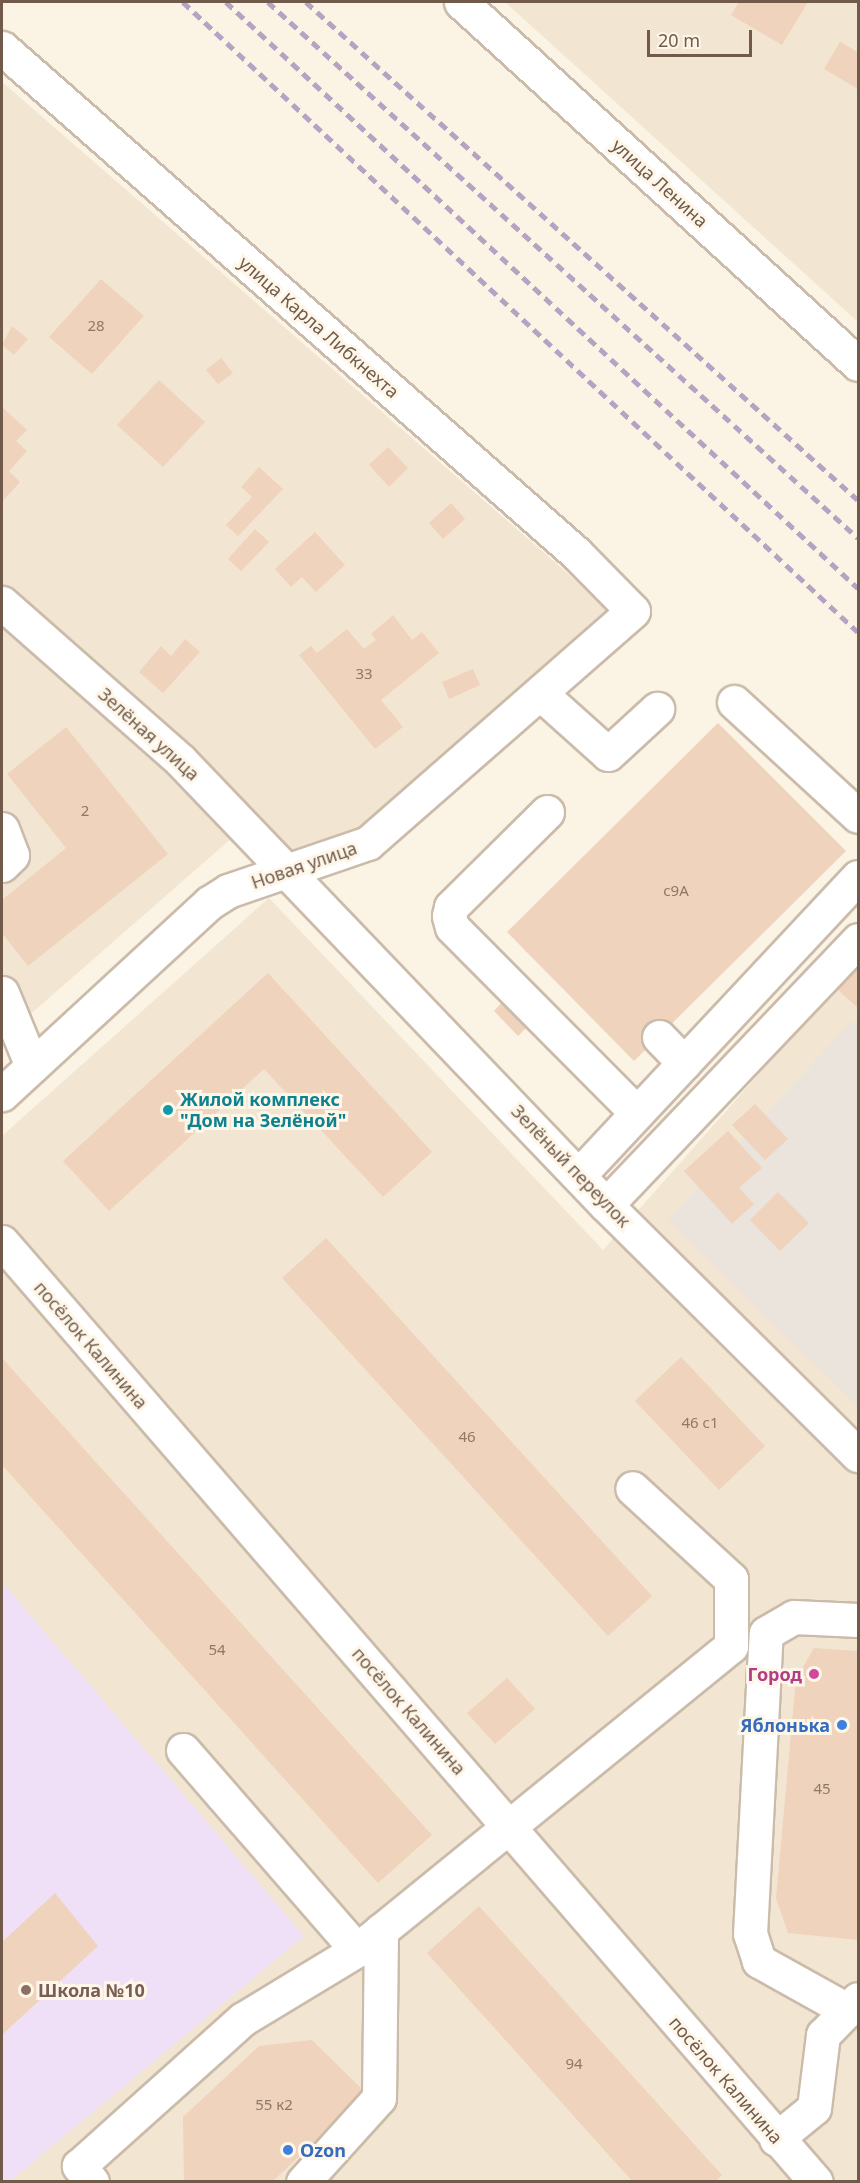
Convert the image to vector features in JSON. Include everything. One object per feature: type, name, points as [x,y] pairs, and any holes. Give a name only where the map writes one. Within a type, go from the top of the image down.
[{"type":"street","name":"улица Ленина","points":[[460,2],[858,364]]},
{"type":"street","name":"улица Карла Либкнехта","points":[[2,48],[576,553],[633,611]]},
{"type":"street","name":"Зелёная улица","points":[[2,603],[180,760],[291,870]]},
{"type":"street","name":"Новая улица","points":[[2,1094],[209,903],[291,870],[368,843],[633,611]]},
{"type":"street","points":[[540,693],[608,754],[657,709]]},
{"type":"street","points":[[734,702],[858,816]]},
{"type":"street","points":[[547,812],[451,907],[448,916],[452,927],[637,1113]]},
{"type":"street","points":[[2,829],[12,855],[2,865]]},
{"type":"street","name":"Зелёный переулок","points":[[291,870],[606,1205],[858,1455]]},
{"type":"street","points":[[579,1175],[858,878]]},
{"type":"street","points":[[606,1205],[858,940]]},
{"type":"street","points":[[2,993],[32,1066]]},
{"type":"street","points":[[658,1037],[684,1063]]},
{"type":"street","name":"посёлок Калинина","points":[[2,1242],[508,1825],[776,2139],[816,2181]]},
{"type":"street","points":[[92,2181],[79,2166],[243,2019],[369,1940],[731,1646],[731,1579],[632,1488]]},
{"type":"street","points":[[776,2139],[814,2108],[823,2035],[853,2004],[759,1961],[750,1934],[766,1633],[794,1617],[858,1620]]},
{"type":"street","points":[[183,1750],[369,1940],[379,2098],[303,2181]]},
{"type":"shaded area","points":[[505,2],[858,2],[858,322]]},
{"type":"shaded area","points":[[2,82],[611,611],[296,882],[242,829],[2,1039]]},
{"type":"shaded area","points":[[269,898],[603,1250],[858,962],[858,2181],[2,2181],[2,1136]]},
{"type":"shaded area","points":[[853,1020],[858,1025],[858,1407],[668,1220]]},
{"type":"shaded area","points":[[2,1582],[304,1936],[9,2182],[2,2181]]},
{"type":"building","points":[[739,2],[808,2],[782,45],[731,15]]},
{"type":"building","points":[[840,42],[858,52],[858,89],[824,69]]},
{"type":"building","points":[[101,279],[144,316],[92,374],[49,337]]},
{"type":"building","points":[[12,326],[28,339],[14,355],[2,345]]},
{"type":"building","points":[[221,358],[233,373],[218,384],[206,370]]},
{"type":"building","points":[[159,380],[205,422],[163,467],[117,425]]},
{"type":"building","points":[[2,407],[27,430],[16,441],[27,451],[9,471],[20,482],[2,502]]},
{"type":"building","points":[[388,447],[408,468],[389,487],[369,465]]},
{"type":"building","points":[[259,467],[283,489],[238,536],[226,525],[252,497],[241,487]]},
{"type":"building","points":[[451,503],[465,519],[443,539],[429,523]]},
{"type":"building","points":[[255,529],[269,542],[241,571],[228,559]]},
{"type":"building","points":[[315,532],[345,565],[316,592],[302,577],[291,587],[275,569]]},
{"type":"building","points":[[393,615],[412,640],[422,632],[439,653],[381,700],[403,727],[375,749],[299,655],[311,646],[317,653],[347,629],[364,649],[376,640],[371,634]]},
{"type":"building","points":[[185,639],[200,652],[163,693],[139,672],[161,646],[171,656]]},
{"type":"building","points":[[473,669],[480,685],[449,699],[442,682]]},
{"type":"building","points":[[718,723],[846,851],[634,1061],[507,932]]},
{"type":"building","points":[[66,727],[168,854],[28,966],[2,933],[2,900],[66,848],[7,774]]},
{"type":"building","points":[[858,967],[858,1008],[836,988]]},
{"type":"building","name":"Жилой комплекс \"Дом на Зелёной\"","points":[[268,973],[432,1152],[383,1197],[264,1069],[109,1211],[63,1161]]},
{"type":"building","points":[[503,1001],[528,1026],[518,1036],[494,1011]]},
{"type":"building","points":[[755,1104],[788,1139],[765,1160],[732,1125]]},
{"type":"building","points":[[728,1131],[762,1168],[739,1188],[754,1204],[732,1224],[684,1171]]},
{"type":"building","points":[[778,1192],[809,1223],[780,1251],[750,1220]]},
{"type":"building","points":[[326,1238],[652,1596],[608,1636],[282,1278]]},
{"type":"building","points":[[681,1357],[765,1446],[719,1490],[635,1401]]},
{"type":"building","points":[[2,1358],[432,1835],[378,1883],[2,1465]]},
{"type":"building","points":[[814,1648],[858,1651],[858,1940],[788,1933],[776,1898],[796,1679]]},
{"type":"building","points":[[507,1678],[535,1709],[495,1744],[467,1713]]},
{"type":"building","name":"Школа №10","points":[[55,1893],[98,1946],[2,2035],[2,1942]]},
{"type":"building","points":[[479,1906],[722,2175],[715,2182],[633,2182],[427,1953]]},
{"type":"building","points":[[312,2040],[366,2093],[272,2182],[184,2182],[183,2117],[259,2046]]},
{"type":"railway","points":[[183,2],[858,632]]},
{"type":"railway","points":[[226,2],[858,588]]},
{"type":"railway","points":[[268,2],[858,538]]},
{"type":"railway","points":[[306,2],[858,500]]},
{"type":"place","name":"Жилой комплекс \"Дом на Зелёной\"","points":[[168,1110]]},
{"type":"place","name":"Город","points":[[814,1674]]},
{"type":"place","name":"Яблонька","points":[[842,1725]]},
{"type":"place","name":"Школа №10","points":[[26,1990]]},
{"type":"place","name":"Ozon","points":[[288,2150]]}]
